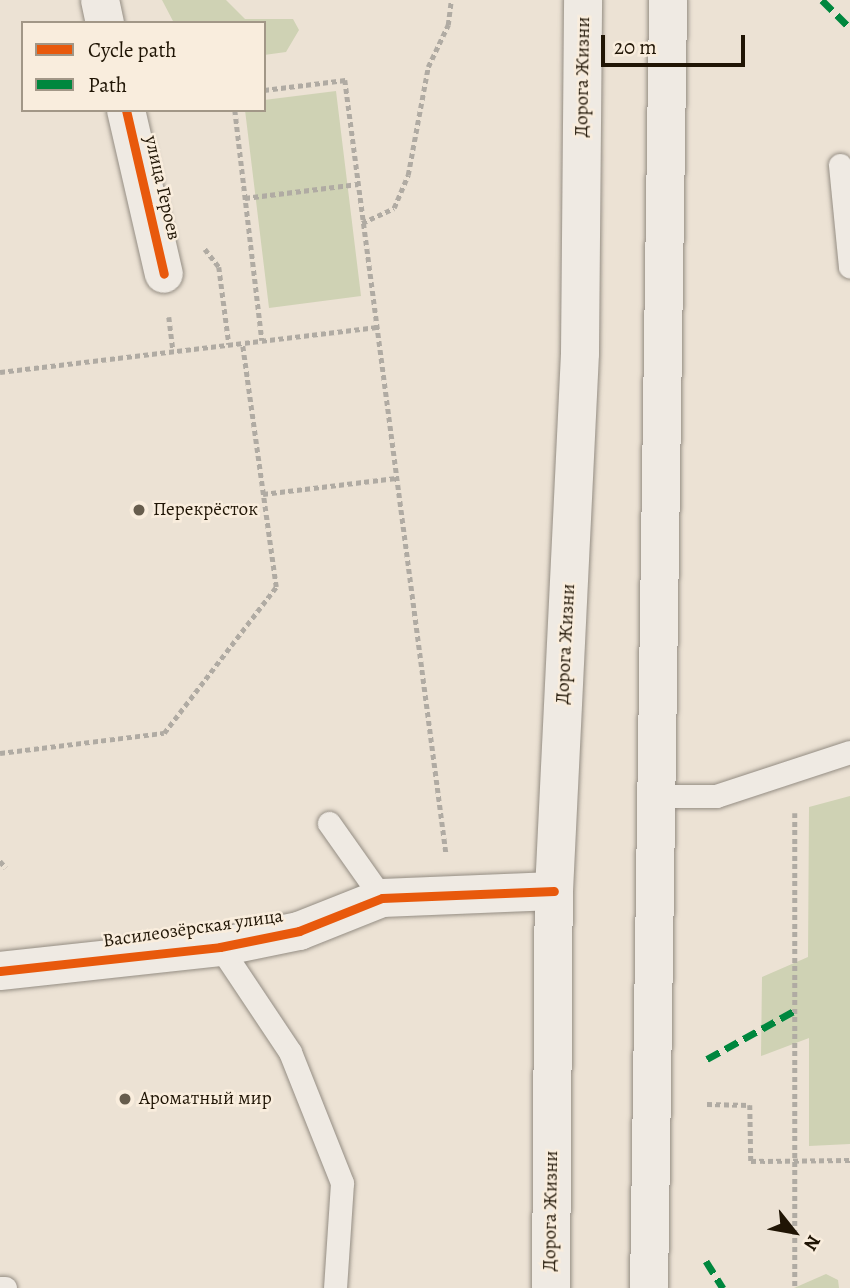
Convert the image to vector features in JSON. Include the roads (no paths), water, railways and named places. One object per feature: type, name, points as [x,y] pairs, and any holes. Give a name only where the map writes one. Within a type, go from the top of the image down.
[{"type":"main road","points":[[100,0],[105,21]]},
{"type":"main road","name":"Дорога Жизни","points":[[551,1288],[554,891],[580,353],[583,0]]},
{"type":"main road","points":[[649,1288],[654,796],[668,0]]},
{"type":"main road","name":"улица Героев","points":[[126,112],[164,274]]},
{"type":"main road","name":"Василеозёрская улица","points":[[0,971],[220,947],[299,931],[382,898],[554,891]]},
{"type":"lane","points":[[839,165],[850,267]]},
{"type":"lane","points":[[654,796],[716,796],[850,751]]},
{"type":"lane","points":[[329,823],[382,898]]},
{"type":"lane","points":[[220,947],[290,1052],[342,1183],[335,1288]]},
{"type":"lane","points":[[0,1288],[5,1288]]},
{"type":"place","name":"Перекрёсток","points":[[139,510]]},
{"type":"place","name":"Ароматный мир","points":[[125,1099]]}]
